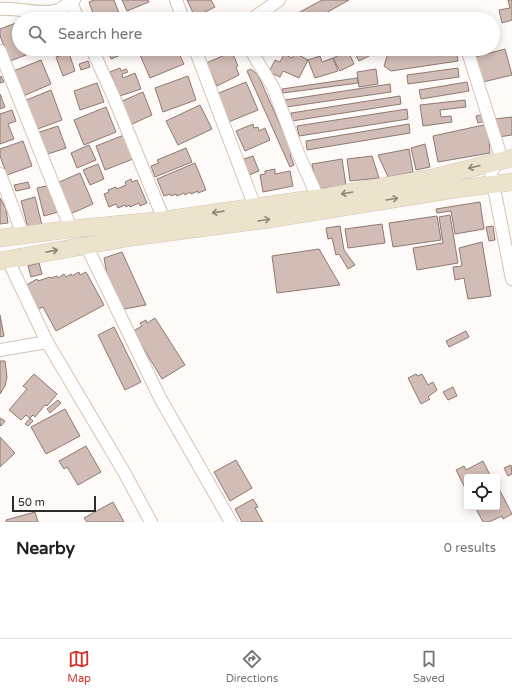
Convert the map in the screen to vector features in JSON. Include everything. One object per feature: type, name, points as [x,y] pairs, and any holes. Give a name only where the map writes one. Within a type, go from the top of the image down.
[{"type":"main road","points":[[0,238],[71,229],[164,220],[318,198],[436,177],[504,160]]},
{"type":"main road","points":[[4,261],[140,236],[263,220],[406,196],[512,182]]},
{"type":"main road","points":[[27,234],[34,238],[33,255]]},
{"type":"street","points":[[176,0],[180,12]]},
{"type":"street","points":[[262,12],[279,0]]},
{"type":"street","points":[[0,9],[17,4],[46,12],[58,10],[72,1],[76,12]]},
{"type":"street","points":[[0,51],[71,229]]},
{"type":"street","points":[[95,56],[115,100],[164,220]]},
{"type":"street","points":[[198,56],[255,207]]},
{"type":"street","points":[[254,56],[273,87],[298,152],[318,198]]},
{"type":"street","points":[[468,56],[504,160],[491,174],[512,279]]},
{"type":"street","points":[[0,174],[27,234]]},
{"type":"street","points":[[86,246],[160,398],[231,522]]},
{"type":"street","points":[[4,261],[47,342],[124,472],[151,522]]},
{"type":"street","points":[[0,350],[47,342]]},
{"type":"building","points":[[94,0],[114,0],[118,12],[93,12],[89,2]]},
{"type":"building","points":[[122,0],[148,0],[149,2],[127,11]]},
{"type":"building","points":[[187,0],[211,0],[215,7],[205,12],[193,12]]},
{"type":"building","points":[[322,0],[349,0],[328,12],[300,12]]},
{"type":"building","points":[[508,0],[512,0],[512,20],[502,23],[499,10],[510,8]]},
{"type":"building","points":[[12,24],[12,56],[23,56],[10,61],[0,36],[0,29]]},
{"type":"building","points":[[505,49],[512,75],[479,83],[475,57],[500,56],[500,50]]},
{"type":"building","points":[[70,56],[75,71],[63,76],[56,57]]},
{"type":"building","points":[[110,56],[118,56],[111,59]]},
{"type":"building","points":[[140,56],[180,56],[184,64],[150,78]]},
{"type":"building","points":[[223,56],[234,56],[238,66],[236,67],[239,75],[217,86],[206,63]]},
{"type":"building","points":[[283,56],[292,58],[293,56],[301,56],[308,60],[299,78],[283,71],[280,77],[269,72],[275,60],[280,62]]},
{"type":"building","points":[[320,56],[322,62],[333,58],[338,71],[315,78],[308,60]]},
{"type":"building","points":[[337,56],[350,56],[354,64],[340,71],[333,58]]},
{"type":"building","points":[[356,56],[369,56],[359,61]]},
{"type":"building","points":[[387,56],[457,56],[458,61],[391,71],[384,66]]},
{"type":"building","points":[[41,60],[51,84],[21,97],[11,72]]},
{"type":"building","points":[[88,61],[90,67],[81,70],[79,64]]},
{"type":"building","points":[[120,68],[121,71],[126,69],[128,72],[122,74],[123,78],[135,73],[141,89],[120,96],[110,72]]},
{"type":"building","points":[[458,68],[459,77],[408,84],[407,75]]},
{"type":"building","points":[[251,69],[258,75],[293,154],[290,155],[294,165],[290,167],[247,71]]},
{"type":"building","points":[[376,69],[378,84],[359,87],[357,72]]},
{"type":"building","points":[[1,76],[4,82],[0,83],[0,77]]},
{"type":"building","points":[[188,76],[196,100],[163,112],[155,88]]},
{"type":"building","points":[[357,78],[358,83],[283,93],[282,89]]},
{"type":"building","points":[[246,82],[258,110],[226,123],[214,95]]},
{"type":"building","points":[[467,82],[469,91],[421,99],[419,90]]},
{"type":"building","points":[[97,83],[104,102],[80,110],[74,91]]},
{"type":"building","points":[[390,84],[391,92],[286,107],[285,100]]},
{"type":"building","points":[[51,90],[62,120],[35,130],[24,101]]},
{"type":"building","points":[[143,92],[152,115],[130,125],[120,102]]},
{"type":"building","points":[[0,94],[5,107],[0,109]]},
{"type":"building","points":[[400,96],[401,104],[292,121],[291,113]]},
{"type":"building","points":[[465,100],[466,107],[440,110],[441,117],[451,116],[452,122],[423,126],[420,105]]},
{"type":"building","points":[[200,105],[212,129],[178,145],[166,121]]},
{"type":"building","points":[[106,107],[116,132],[84,145],[74,120]]},
{"type":"building","points":[[407,109],[408,119],[299,136],[297,126]]},
{"type":"building","points":[[12,110],[16,121],[8,124],[14,139],[0,144],[0,114]]},
{"type":"building","points":[[484,114],[486,121],[478,123],[476,116]]},
{"type":"building","points":[[512,117],[512,135],[498,137],[495,119]]},
{"type":"building","points":[[253,124],[254,128],[258,127],[259,131],[265,128],[270,140],[245,151],[236,131]]},
{"type":"building","points":[[409,124],[410,133],[307,150],[306,141]]},
{"type":"building","points":[[488,124],[490,153],[438,162],[433,136]]},
{"type":"building","points":[[58,126],[66,148],[45,155],[37,133]]},
{"type":"building","points":[[124,135],[133,159],[105,170],[96,146]]},
{"type":"building","points":[[23,141],[32,166],[7,175],[0,156],[0,149]]},
{"type":"building","points":[[425,144],[430,167],[416,170],[411,148]]},
{"type":"building","points":[[89,145],[96,160],[77,168],[71,153]]},
{"type":"building","points":[[186,148],[192,162],[155,177],[151,166],[159,163],[157,160]]},
{"type":"building","points":[[409,149],[413,172],[388,177],[378,155]]},
{"type":"building","points":[[253,156],[259,171],[249,175],[244,159]]},
{"type":"building","points":[[372,156],[379,178],[350,181],[347,159]]},
{"type":"building","points":[[342,159],[346,185],[317,189],[312,164]]},
{"type":"building","points":[[195,163],[206,190],[191,194],[190,192],[185,195],[184,193],[177,196],[176,194],[171,196],[170,194],[164,196],[157,179]]},
{"type":"building","points":[[98,164],[104,179],[90,185],[83,170]]},
{"type":"building","points":[[275,169],[275,174],[290,171],[293,186],[263,192],[260,175],[265,174],[265,171]]},
{"type":"building","points":[[80,173],[93,204],[70,214],[57,183]]},
{"type":"building","points":[[131,179],[132,182],[137,180],[147,203],[140,206],[139,203],[130,207],[129,205],[126,207],[125,205],[118,208],[116,204],[109,207],[104,194],[109,192],[108,190],[116,187],[117,189],[126,185],[125,182]]},
{"type":"building","points":[[28,182],[30,188],[16,191],[14,185]]},
{"type":"building","points":[[51,185],[58,212],[44,216],[37,188]]},
{"type":"building","points":[[35,197],[42,225],[28,228],[21,201]]},
{"type":"building","points":[[0,198],[6,209],[8,223],[0,224]]},
{"type":"building","points":[[480,202],[484,229],[455,234],[451,211],[437,213],[436,209]]},
{"type":"building","points":[[450,215],[458,263],[417,270],[413,248],[443,243],[439,217]]},
{"type":"building","points":[[437,216],[441,240],[393,247],[389,223]]},
{"type":"building","points":[[382,224],[385,243],[348,248],[345,229]]},
{"type":"building","points":[[340,226],[344,250],[355,265],[348,269],[339,254],[336,255],[332,238],[328,239],[326,228]]},
{"type":"building","points":[[493,226],[495,240],[489,241],[486,227]]},
{"type":"building","points":[[482,242],[491,296],[468,299],[464,278],[455,280],[453,267],[462,266],[459,248]]},
{"type":"building","points":[[319,249],[340,285],[277,293],[272,256]]},
{"type":"building","points":[[122,252],[146,305],[124,309],[109,285],[104,258]]},
{"type":"building","points":[[39,263],[42,274],[31,277],[28,266]]},
{"type":"building","points":[[79,272],[80,275],[86,272],[104,305],[56,331],[43,307],[36,310],[23,287],[37,279],[38,281],[57,276],[58,278],[64,274],[66,277],[71,274],[72,276]]},
{"type":"building","points":[[0,315],[4,336],[0,337]]},
{"type":"building","points":[[155,318],[185,365],[162,379],[133,331],[142,326],[140,323],[146,320],[147,323]]},
{"type":"building","points":[[114,327],[141,382],[125,390],[98,335]]},
{"type":"building","points":[[466,331],[469,337],[449,347],[446,341]]},
{"type":"building","points":[[0,361],[5,361],[7,377],[5,386],[0,394]]},
{"type":"building","points":[[34,374],[57,394],[35,417],[33,415],[30,418],[26,415],[21,420],[9,410],[27,389],[23,386]]},
{"type":"building","points":[[416,374],[417,376],[422,374],[428,385],[433,382],[437,390],[428,397],[430,399],[421,404],[408,378]]},
{"type":"building","points":[[453,387],[457,396],[448,400],[443,392]]},
{"type":"building","points":[[58,400],[61,403],[50,413],[47,409]]},
{"type":"building","points":[[65,409],[80,436],[46,454],[31,427]]},
{"type":"building","points":[[0,418],[5,421],[1,426],[0,425]]},
{"type":"building","points":[[30,418],[33,421],[28,426],[25,424]]},
{"type":"building","points":[[0,437],[15,453],[0,467]]},
{"type":"building","points":[[86,446],[101,472],[78,485],[67,467],[64,469],[59,461]]},
{"type":"building","points":[[236,460],[252,488],[230,501],[214,472]]},
{"type":"building","points":[[483,461],[490,474],[464,474],[464,486],[456,470],[464,466],[466,470]]},
{"type":"building","points":[[511,465],[512,474],[508,476],[504,468]]},
{"type":"building","points":[[500,491],[512,514],[503,519],[502,516],[489,522],[483,522],[477,510],[500,510]]},
{"type":"building","points":[[253,499],[258,507],[255,508],[263,522],[242,522],[235,509]]},
{"type":"building","points":[[113,502],[124,522],[87,522],[84,518]]},
{"type":"building","points":[[35,512],[38,522],[6,522],[6,520]]}]
